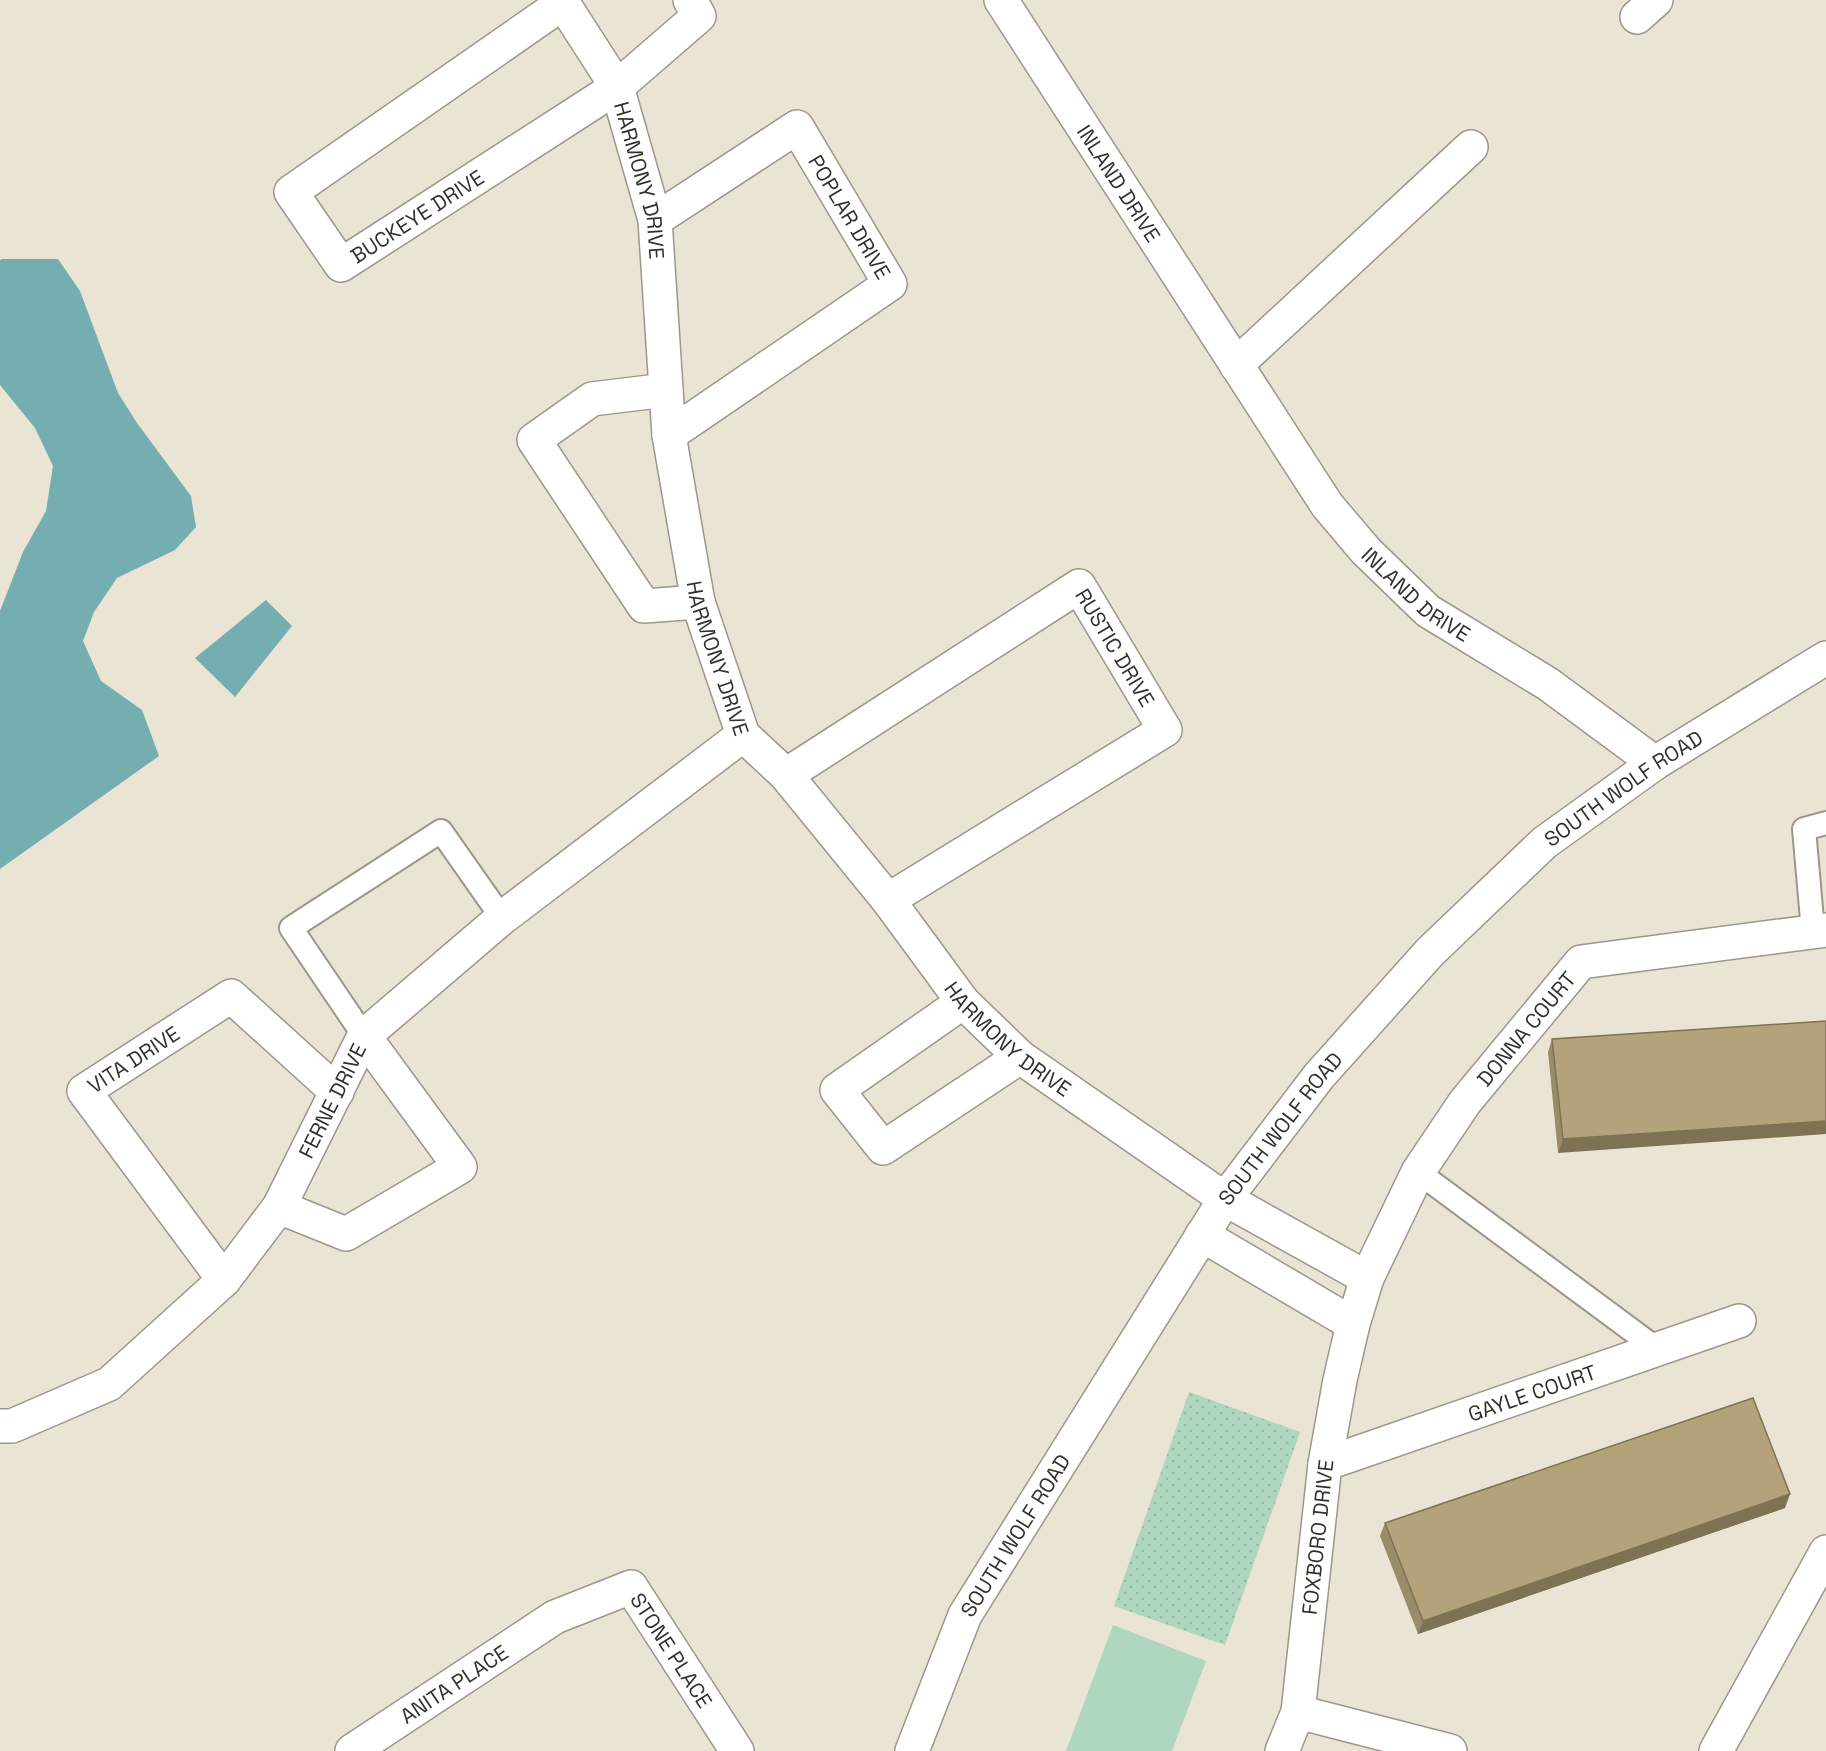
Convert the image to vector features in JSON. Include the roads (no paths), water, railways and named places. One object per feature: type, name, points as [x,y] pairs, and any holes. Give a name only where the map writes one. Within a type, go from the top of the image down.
[{"type":"street","name":"BUCKEYE DRIVE","points":[[562,2],[291,192],[340,265],[617,87],[699,16],[690,0]]},
{"type":"street","name":"INLAND DRIVE","points":[[1001,0],[1326,505],[1366,551],[1428,611],[1548,684],[1655,763]]},
{"type":"street","name":"HARMONY DRIVE","points":[[562,2],[617,87],[655,220],[669,435],[698,602],[743,735],[786,775],[888,900],[963,1002],[1020,1057],[1225,1198]]},
{"type":"street","name":"POPLAR DRIVE","points":[[655,220],[797,127],[890,284],[669,435]]},
{"type":"street","points":[[1236,365],[1471,147]]},
{"type":"street","points":[[666,390],[592,399],[534,440],[644,606],[698,602]]},
{"type":"street","name":"RUSTIC DRIVE","points":[[786,775],[1079,586],[1165,730],[888,900]]},
{"type":"street","name":"SOUTH WOLF ROAD","points":[[912,1751],[965,1615],[1225,1198],[1319,1076],[1430,952],[1544,843],[1655,763],[1826,658]]},
{"type":"street","name":"FERNE DRIVE","points":[[0,1426],[12,1426],[109,1384],[224,1280],[279,1207],[364,1036],[502,918],[743,735]]},
{"type":"street","name":"DONNA COURT","points":[[1367,1278],[1418,1172],[1465,1102],[1581,962],[1819,931]]},
{"type":"street","name":"VITA DRIVE","points":[[224,1280],[84,1091],[231,996],[337,1092]]},
{"type":"street","points":[[963,1002],[837,1090],[883,1148],[1020,1057]]},
{"type":"street","points":[[279,1207],[346,1234],[460,1167],[364,1036]]},
{"type":"street","points":[[1225,1198],[1367,1278]]},
{"type":"street","points":[[1202,1235],[1353,1324]]},
{"type":"street","name":"FOXBORO DRIVE","points":[[1282,1751],[1298,1712],[1325,1464],[1340,1380],[1367,1278]]},
{"type":"street","name":"GAYLE COURT","points":[[1325,1464],[1739,1321]]},
{"type":"street","points":[[1716,1751],[1826,1552]]},
{"type":"street","name":"STONE PLACE","points":[[555,1617],[631,1587],[737,1751]]},
{"type":"street","name":"ANITA PLACE","points":[[352,1751],[555,1617]]},
{"type":"street","points":[[1298,1712],[1450,1751]]},
{"type":"lane","points":[[1819,931],[1804,830],[1826,823]]},
{"type":"lane","points":[[364,1036],[291,928],[441,831],[502,918]]},
{"type":"lane","points":[[1418,1172],[1657,1349]]},
{"type":"water","points":[[58,259],[80,291],[118,393],[137,423],[191,496],[196,527],[175,550],[117,578],[94,612],[83,641],[101,681],[142,710],[159,756],[0,869],[0,611],[23,552],[46,511],[53,466],[35,428],[0,385],[0,260]]},
{"type":"water","points":[[266,600],[292,626],[235,697],[195,658]]}]
